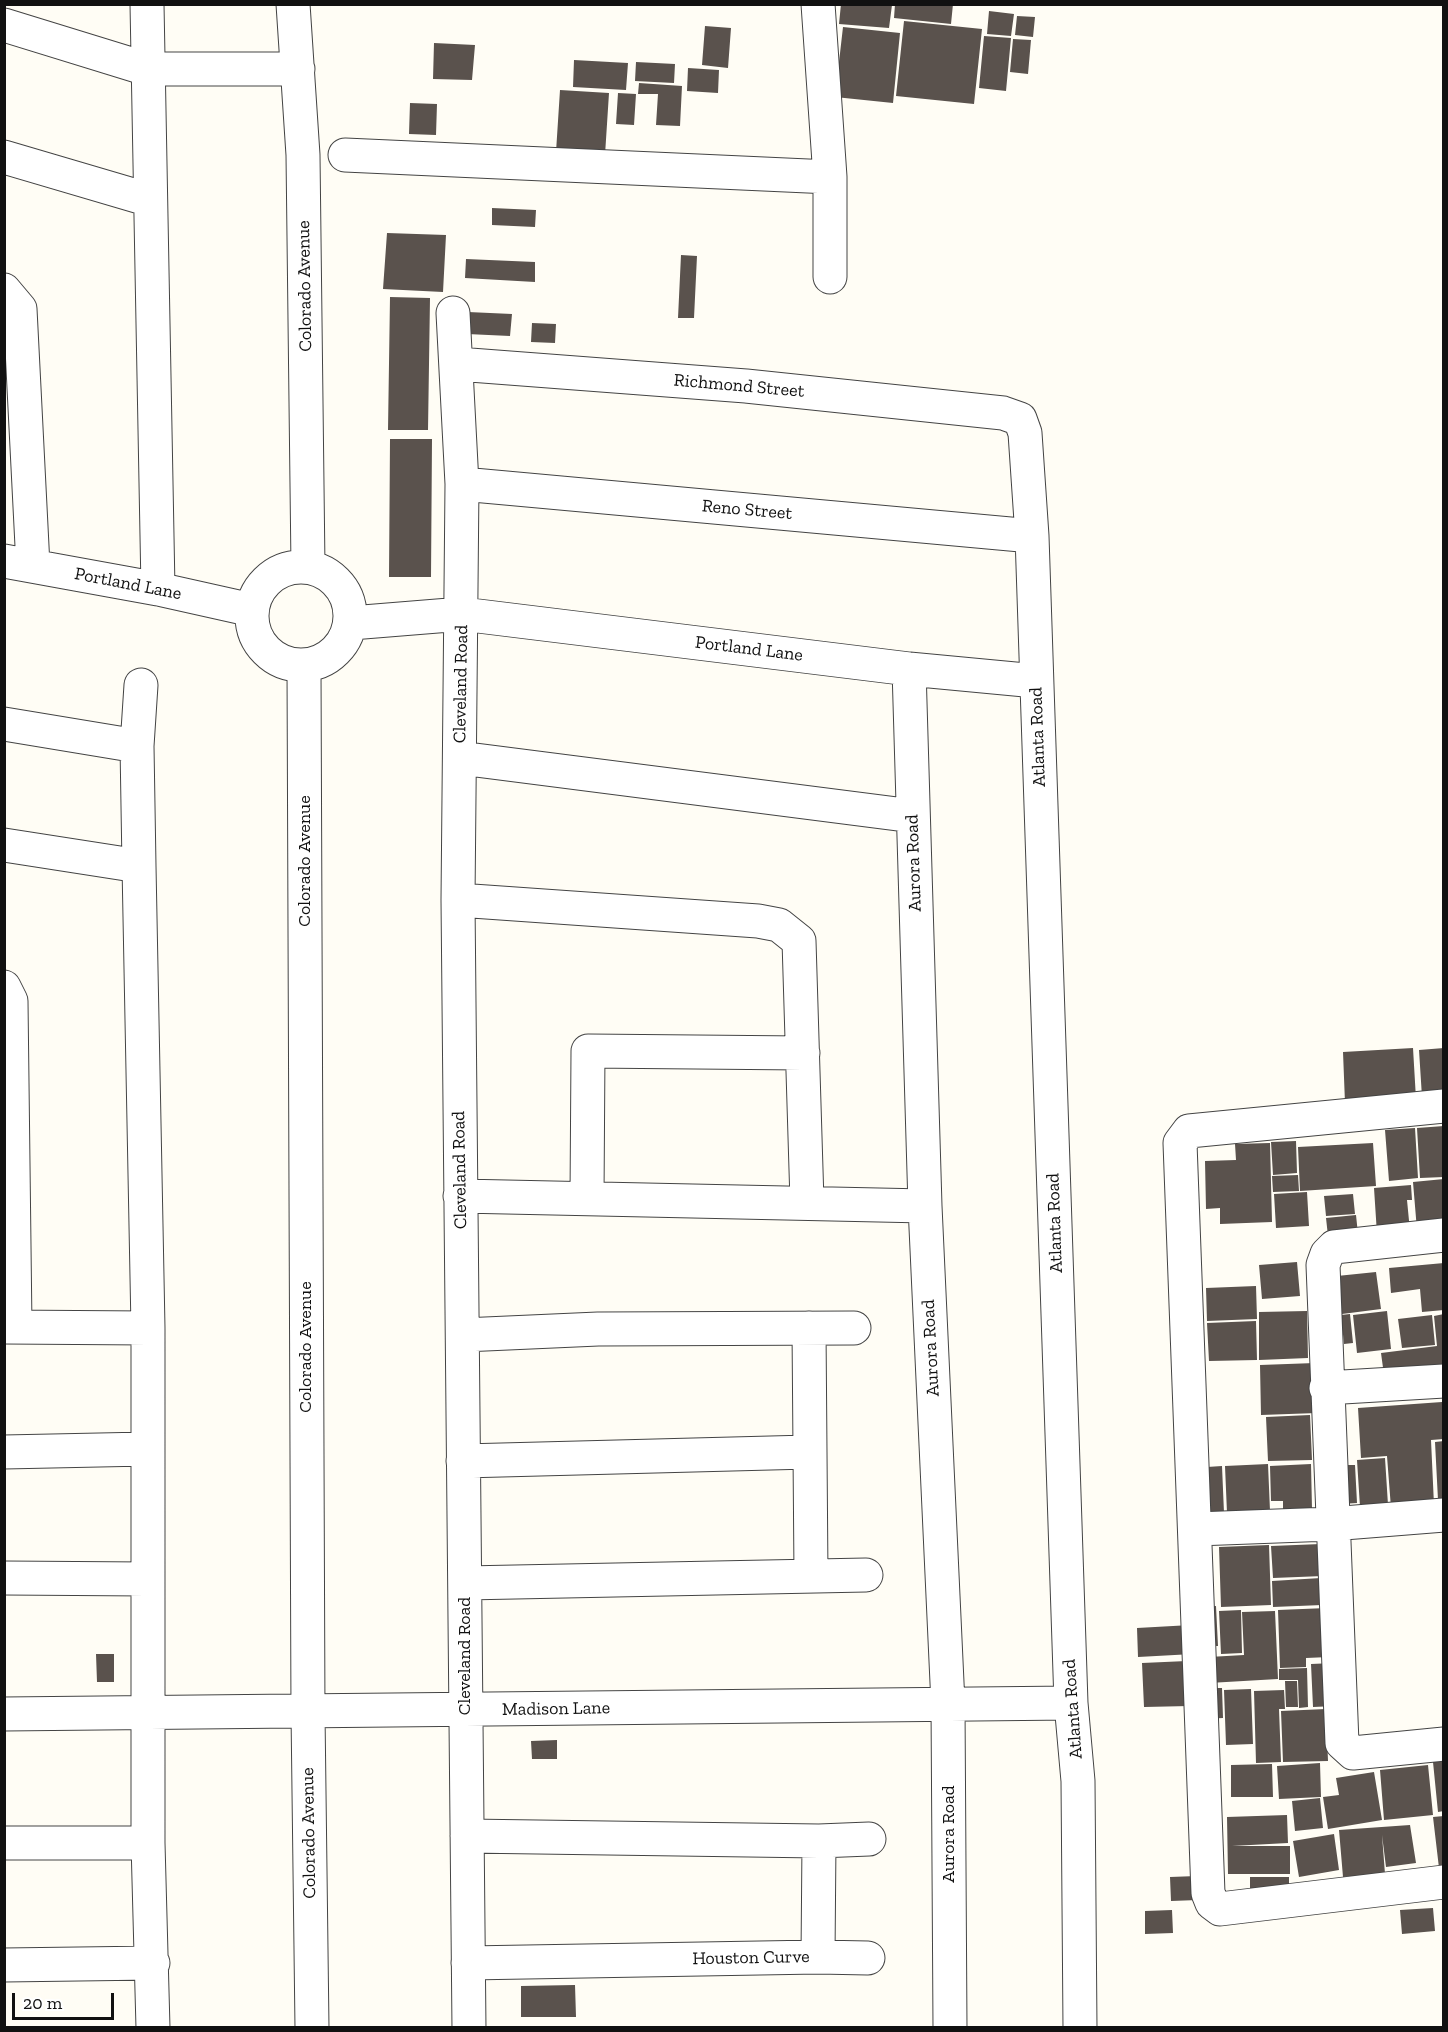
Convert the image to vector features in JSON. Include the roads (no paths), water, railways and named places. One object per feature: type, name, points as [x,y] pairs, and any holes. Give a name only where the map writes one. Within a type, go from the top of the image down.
[{"type":"street","points":[[147,4],[158,589]]},
{"type":"street","name":"Colorado Avenue","points":[[293,4],[303,155],[308,567]]},
{"type":"street","points":[[818,4],[830,177],[830,277]]},
{"type":"street","points":[[4,25],[147,69],[298,69]]},
{"type":"street","points":[[345,155],[830,177]]},
{"type":"street","points":[[4,157],[150,200]]},
{"type":"street","points":[[4,290],[20,309],[19,563]]},
{"type":"street","name":"Cleveland Road","points":[[453,313],[462,484],[458,900],[469,2028]]},
{"type":"street","name":"Richmond Street","points":[[457,364],[746,386],[1003,413],[1020,419]]},
{"type":"street","name":"Atlanta Road","points":[[1020,419],[1024,433],[1032,536],[1071,1703],[1078,1781],[1080,2028]]},
{"type":"street","name":"Reno Street","points":[[462,484],[1032,536]]},
{"type":"street","name":"Portland Lane","points":[[19,563],[158,589],[252,610]]},
{"type":"street","points":[[308,567],[332,577],[348,597],[351,623],[335,654],[304,667],[276,660],[256,639],[252,610],[262,586],[282,570],[308,567]]},
{"type":"street","name":"Portland Lane","points":[[351,623],[462,614],[909,669],[1036,681]]},
{"type":"street","name":"Colorado Avenue","points":[[304,667],[308,1713],[312,2028]]},
{"type":"street","name":"Aurora Road","points":[[909,669],[925,1206],[948,1704],[950,2028]]},
{"type":"street","points":[[141,685],[137,746],[148,1328],[146,1579],[148,1843],[153,2028]]},
{"type":"street","points":[[4,724],[137,746]]},
{"type":"street","points":[[460,758],[913,816]]},
{"type":"street","points":[[4,845],[139,866]]},
{"type":"street","points":[[458,900],[758,921],[779,925],[799,941],[807,1202]]},
{"type":"street","points":[[4,987],[11,1001],[10,1327],[148,1328]]},
{"type":"street","points":[[587,1198],[588,1052],[803,1053]]},
{"type":"street","points":[[1443,1106],[1189,1131],[1180,1143],[1208,1893],[1212,1903],[1220,1909],[1443,1882]]},
{"type":"street","points":[[460,1196],[925,1206]]},
{"type":"street","points":[[1443,1235],[1334,1247],[1327,1254],[1323,1265],[1331,1524],[1342,1743],[1353,1753],[1443,1744]]},
{"type":"street","points":[[809,1328],[811,1576]]},
{"type":"street","points":[[463,1335],[598,1329],[854,1328]]},
{"type":"street","points":[[1326,1388],[1443,1381]]},
{"type":"street","points":[[4,1452],[147,1449]]},
{"type":"street","points":[[463,1461],[809,1452]]},
{"type":"street","points":[[1196,1529],[1331,1524],[1443,1515]]},
{"type":"street","points":[[465,1583],[866,1575]]},
{"type":"street","points":[[4,1578],[146,1579]]},
{"type":"street","name":"Madison Lane","points":[[4,1714],[308,1713],[1071,1703]]},
{"type":"street","points":[[467,1836],[869,1839]]},
{"type":"street","name":"Houston Curve","points":[[468,1963],[818,1957],[819,1840]]},
{"type":"street","points":[[4,1843],[148,1843]]},
{"type":"street","points":[[818,1957],[868,1958]]},
{"type":"street","points":[[4,1965],[153,1963]]}]
